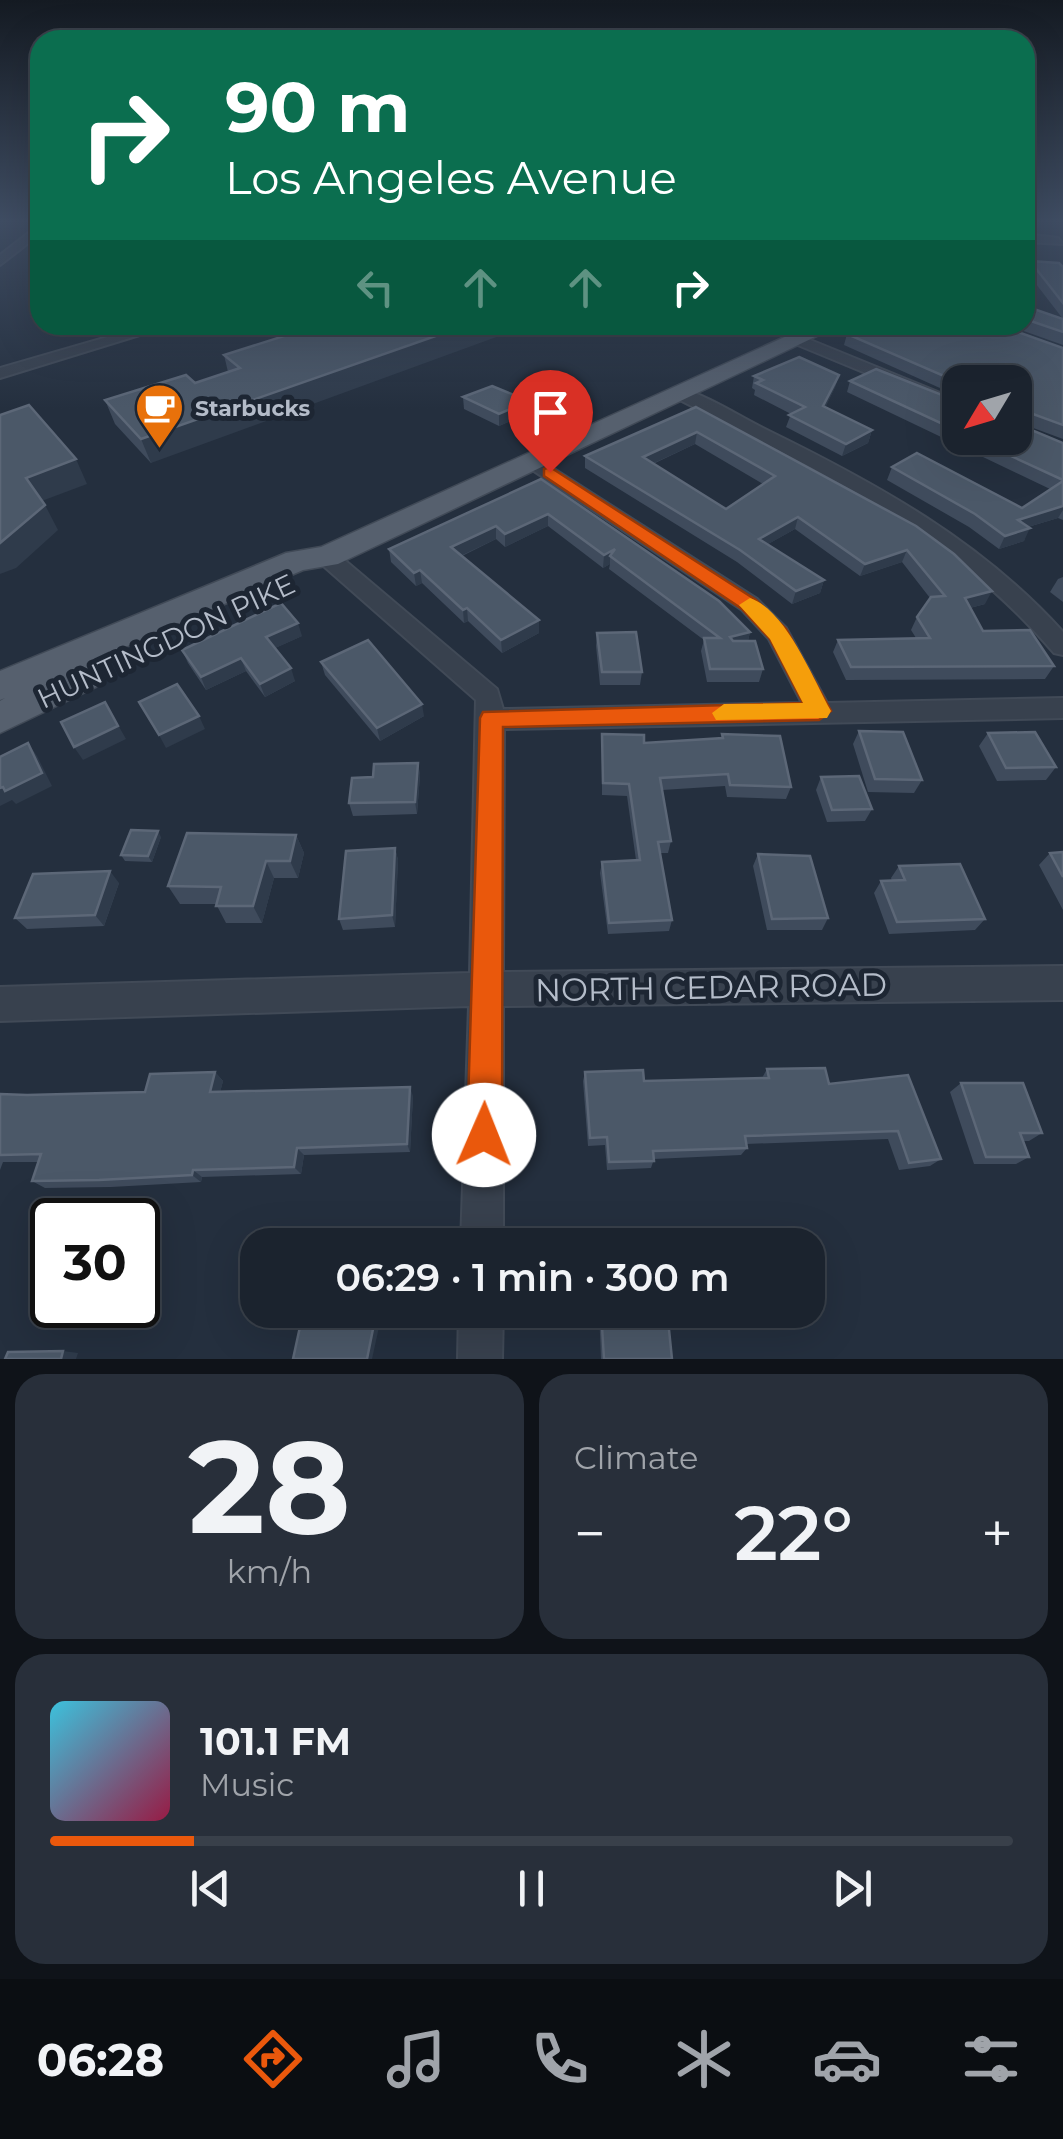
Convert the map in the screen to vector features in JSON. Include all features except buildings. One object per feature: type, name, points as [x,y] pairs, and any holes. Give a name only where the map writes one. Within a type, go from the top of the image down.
[{"type":"main road","name":"HUNTINGDON PIKE","points":[[0,718],[309,574],[327,557],[808,335]]},
{"type":"main road","name":"HUNTINGDON PIKE","points":[[0,686],[297,560],[327,557]]},
{"type":"street","points":[[100,344],[107,335]]},
{"type":"street","points":[[0,372],[131,335]]},
{"type":"street","points":[[798,340],[942,400]]},
{"type":"street","points":[[680,393],[898,507],[940,534],[980,563],[1042,620],[1063,648]]},
{"type":"street","points":[[532,461],[749,604],[778,634],[819,711]]},
{"type":"street","points":[[327,557],[488,696],[492,718],[482,1228]]},
{"type":"street","points":[[492,718],[1063,708]]},
{"type":"street","name":"NORTH CEDAR ROAD","points":[[0,1004],[489,989],[1063,983]]},
{"type":"street","points":[[480,1359],[481,1328]]},
{"type":"slow traffic","points":[[724,713],[819,711],[778,634],[750,605]]},
{"type":"place","name":"Starbucks","points":[[160,450]]},
{"type":"route","points":[[484,1135],[492,718],[819,711],[778,634],[749,604],[550,472]]}]
